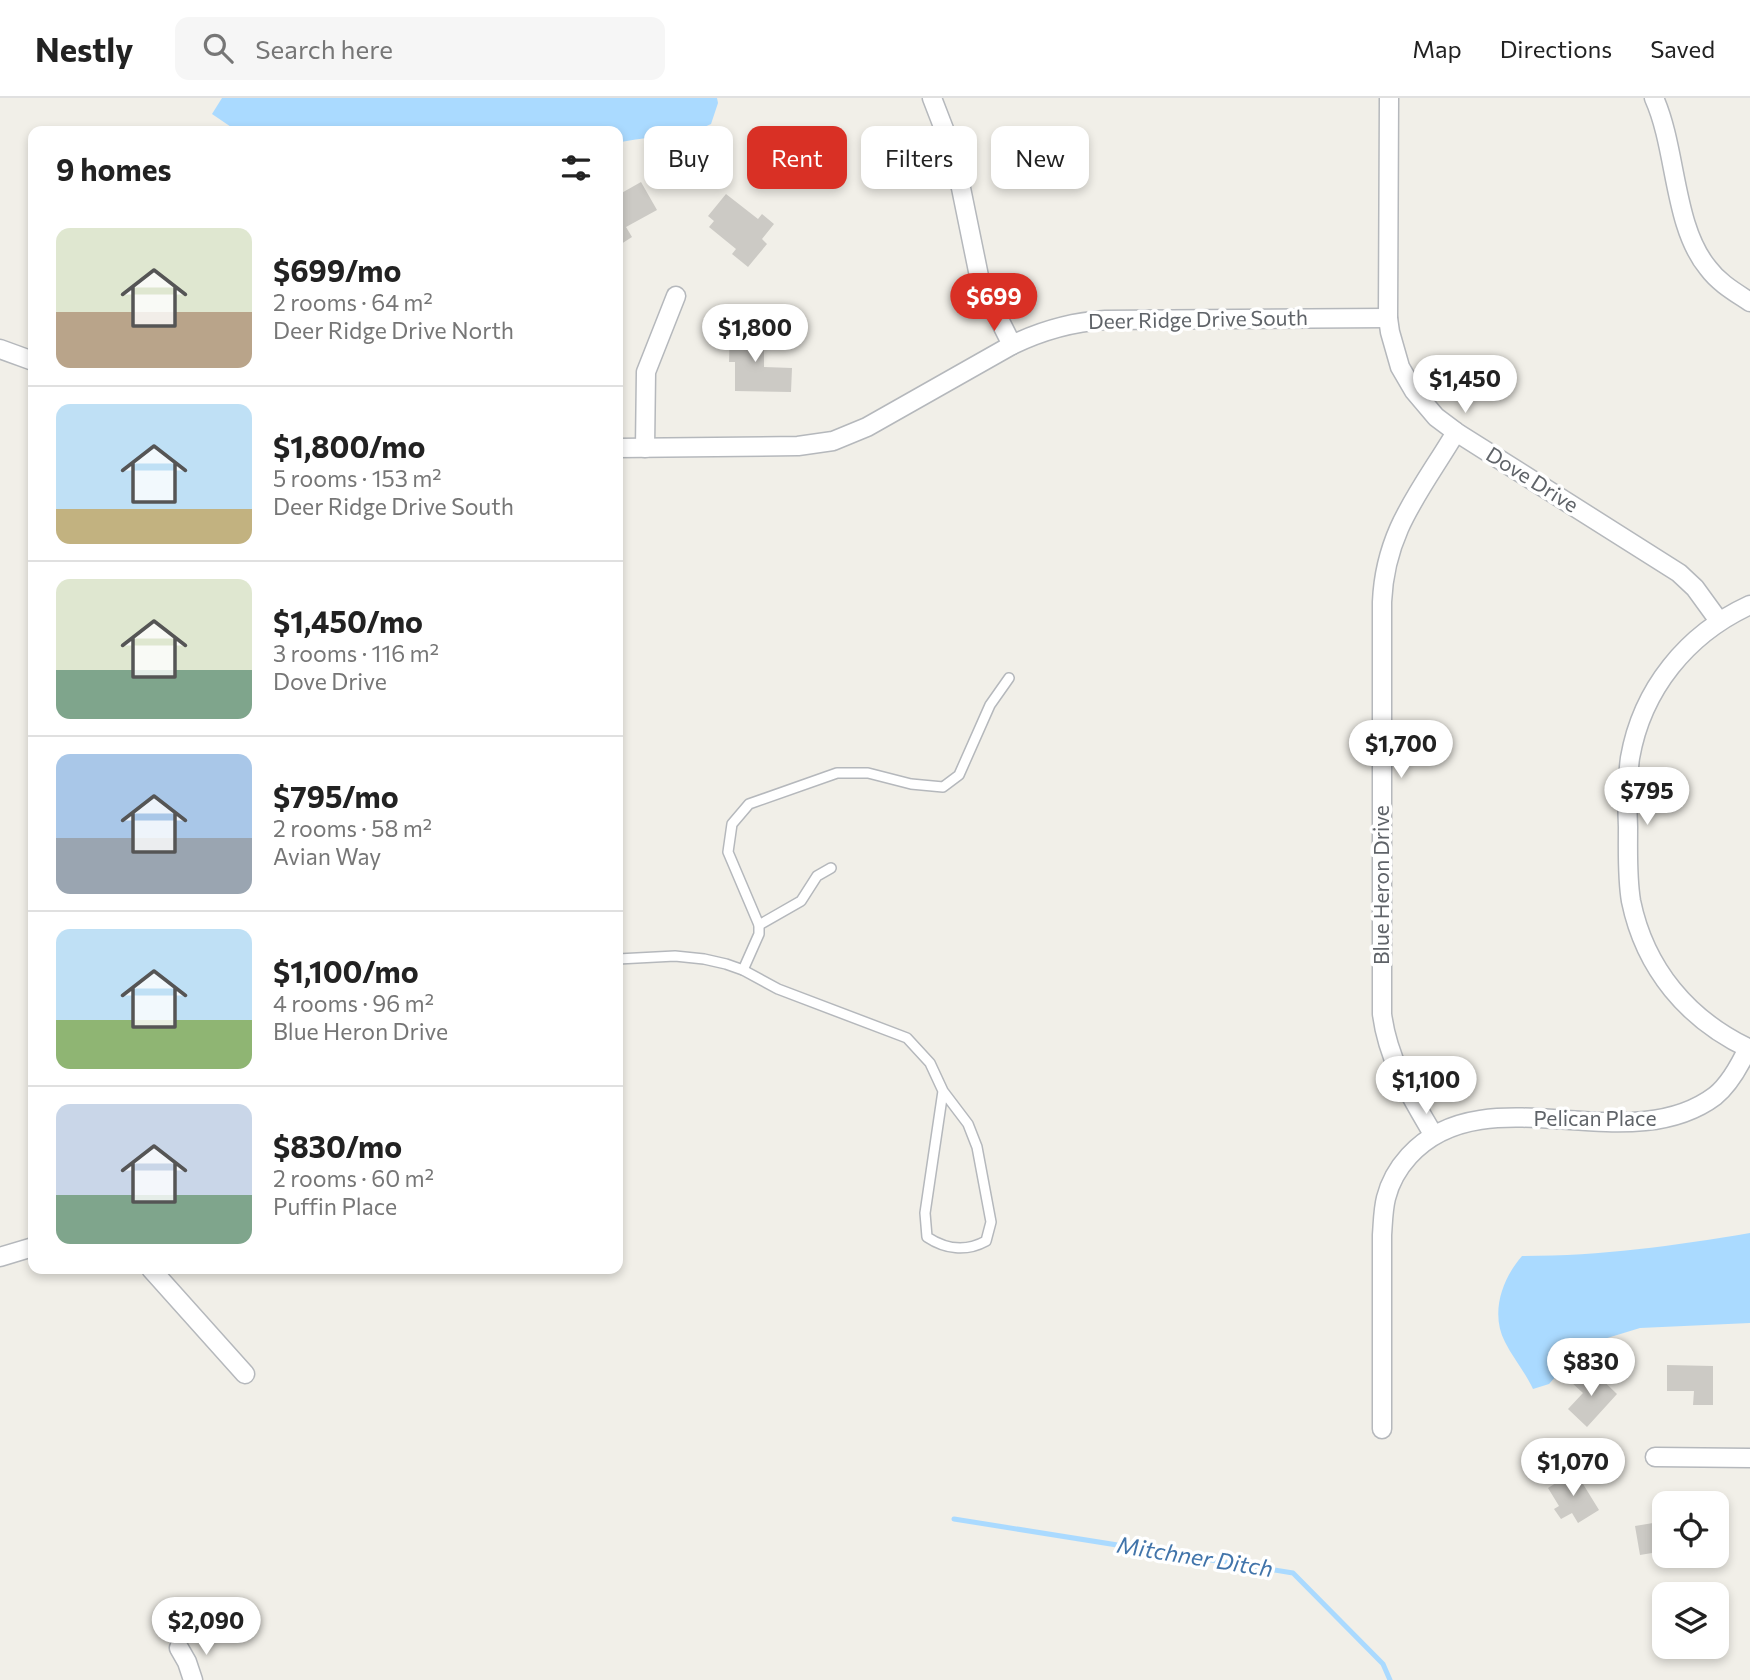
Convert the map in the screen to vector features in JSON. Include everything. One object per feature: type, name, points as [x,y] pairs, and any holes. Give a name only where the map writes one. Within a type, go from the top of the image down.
[{"type":"street","points":[[932,98],[949,142],[980,281],[1012,345]]},
{"type":"street","name":"Dove Drive","points":[[1389,98],[1388,318],[1396,354],[1414,391],[1436,417],[1456,432],[1662,561],[1695,588],[1719,621]]},
{"type":"street","points":[[1654,98],[1663,121],[1685,217],[1697,252],[1713,275],[1750,302]]},
{"type":"street","points":[[645,448],[646,372],[676,296]]},
{"type":"street","name":"Deer Ridge Drive South","points":[[623,448],[798,446],[832,441],[867,427],[1012,345],[1053,327],[1087,321],[1388,318]]},
{"type":"street","points":[[0,349],[28,359]]},
{"type":"street","name":"Blue Heron Drive","points":[[1433,1134],[1394,1065],[1382,1014],[1382,602],[1384,570],[1396,530],[1456,432]]},
{"type":"street","points":[[1749,1048],[1723,1035],[1699,1018],[1668,986],[1643,940],[1634,915],[1629,884],[1628,776],[1640,719],[1668,670],[1695,640],[1719,621],[1750,605]]},
{"type":"street","name":"Pelican Place","points":[[1382,1429],[1384,1206],[1390,1185],[1405,1161],[1433,1134],[1456,1124],[1486,1119],[1633,1121],[1676,1116],[1695,1108],[1721,1090],[1749,1048]]},
{"type":"street","points":[[0,1258],[28,1249]]},
{"type":"street","points":[[155,1274],[245,1374]]},
{"type":"street","points":[[1655,1457],[1750,1458]]},
{"type":"street","points":[[179,1648],[194,1680]]},
{"type":"lane","points":[[743,970],[759,934],[759,925],[728,852],[732,824],[749,804],[837,773],[868,773],[911,784],[943,787],[959,775],[990,705],[1009,678]]},
{"type":"lane","points":[[759,925],[801,901],[817,876],[831,868]]},
{"type":"lane","points":[[623,959],[704,959],[743,970],[778,989],[906,1038],[930,1063],[943,1091],[968,1125],[977,1147],[989,1207],[990,1232],[986,1241],[968,1248],[939,1245],[927,1237],[925,1213],[943,1091]]},
{"type":"water","points":[[222,98],[717,98],[718,103],[711,124],[707,126],[644,126],[644,139],[623,142],[623,126],[230,126],[212,114]]},
{"type":"water","points":[[1750,1233],[1750,1323],[1640,1328],[1604,1339],[1572,1358],[1549,1384],[1533,1389],[1505,1342],[1499,1320],[1500,1297],[1509,1275],[1522,1256],[1636,1249]]},
{"type":"building","points":[[641,182],[657,210],[626,227],[632,237],[623,243],[623,192]]},
{"type":"building","points":[[726,194],[758,219],[762,214],[774,224],[762,239],[767,244],[748,267],[732,254],[736,249],[709,227],[714,221],[708,216]]},
{"type":"building","points":[[730,328],[764,329],[764,367],[792,368],[791,392],[735,391],[735,362],[729,362]]},
{"type":"building","points":[[1667,1365],[1713,1366],[1713,1405],[1693,1405],[1694,1391],[1667,1391]]},
{"type":"building","points":[[1581,1372],[1588,1378],[1594,1372],[1617,1394],[1587,1427],[1568,1409],[1583,1393],[1571,1382]]},
{"type":"building","points":[[1575,1471],[1599,1510],[1578,1523],[1572,1513],[1561,1519],[1554,1509],[1559,1506],[1548,1488]]},
{"type":"building","points":[[1652,1523],[1652,1553],[1640,1555],[1635,1526]]},
{"type":"waterway","name":"Mitchner Ditch","points":[[954,1519],[1293,1573],[1383,1664],[1390,1680]]}]
